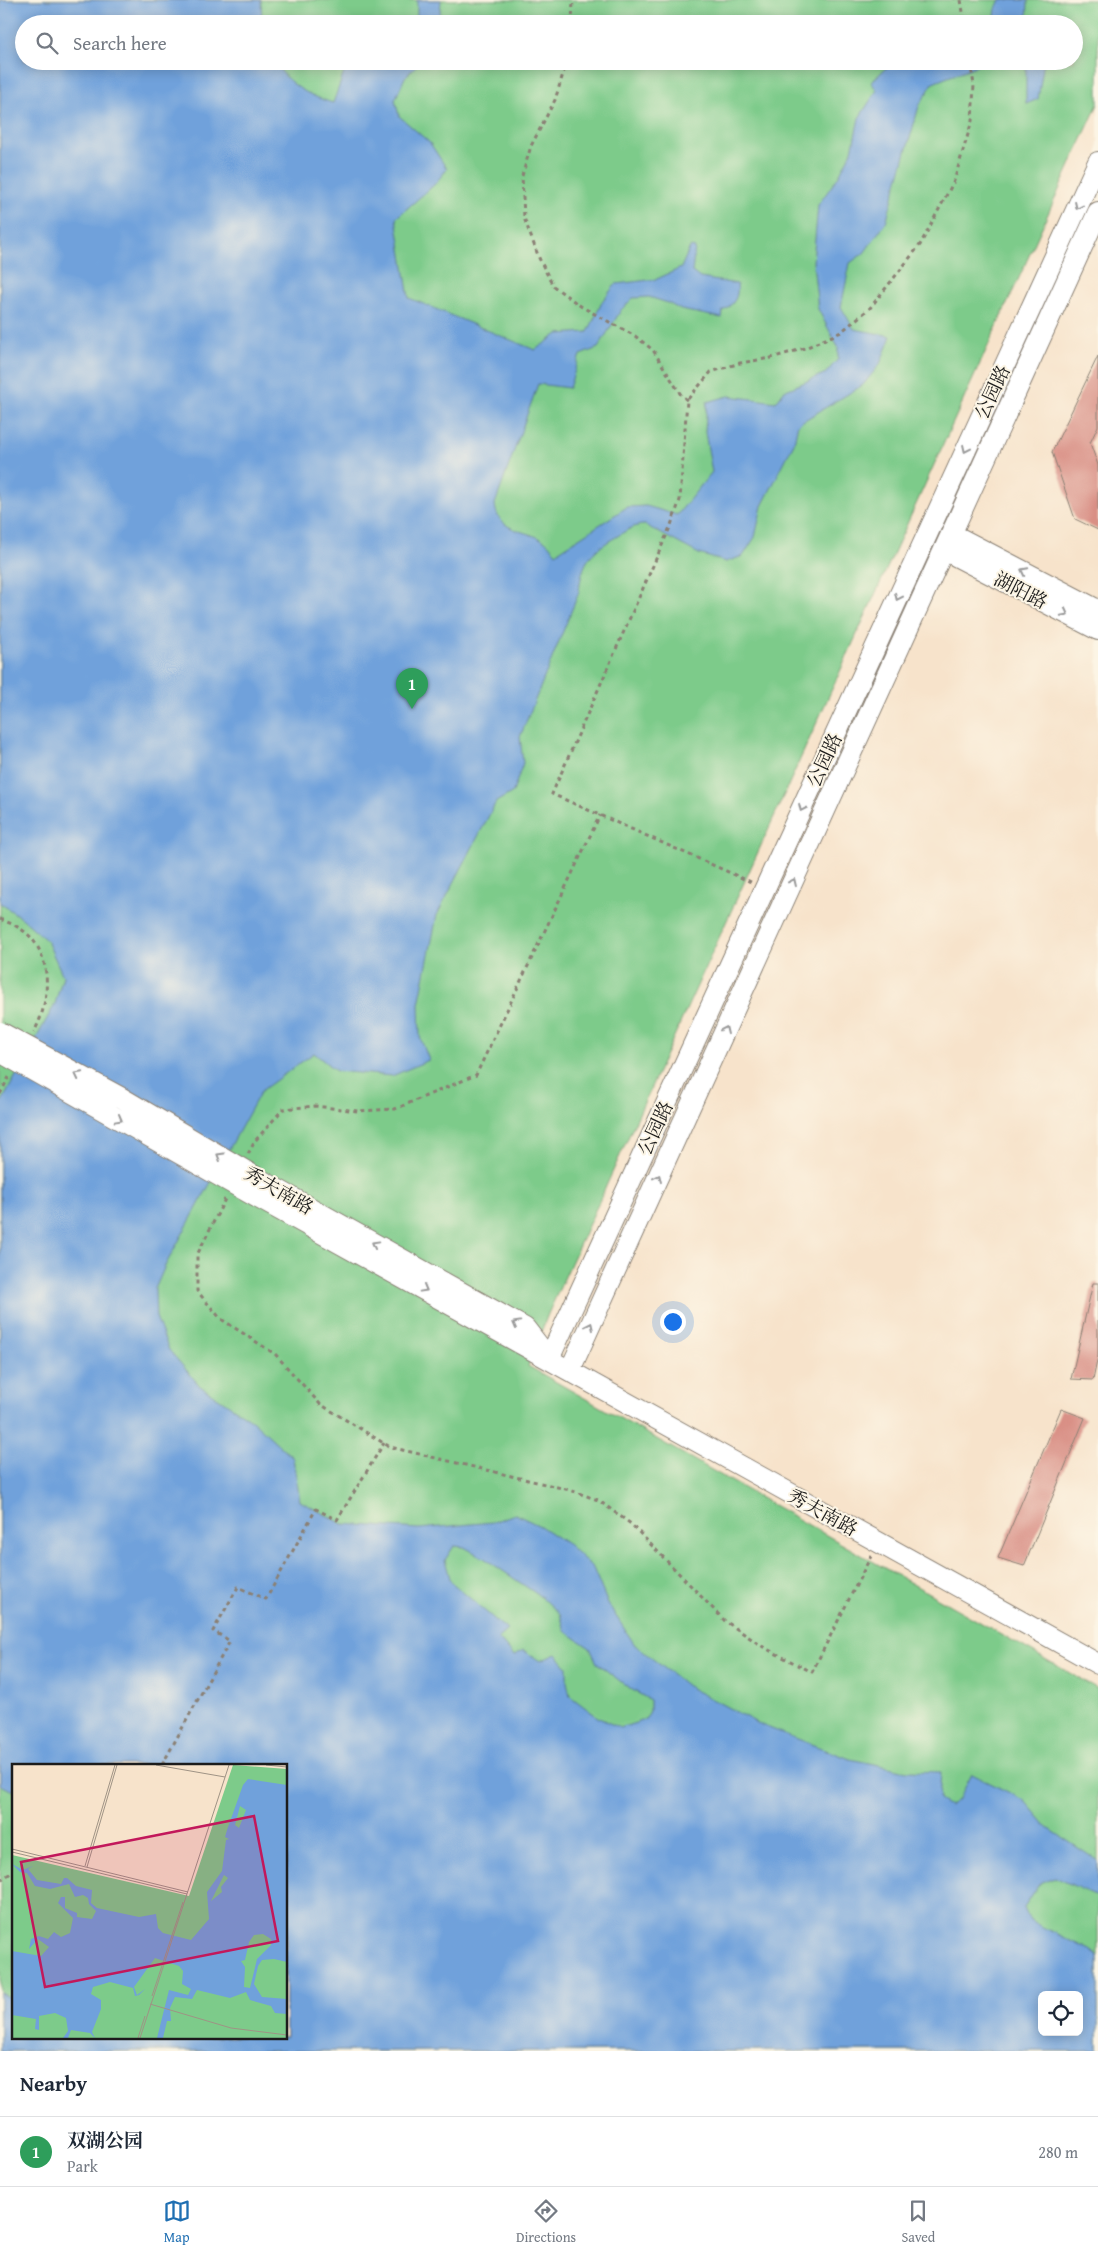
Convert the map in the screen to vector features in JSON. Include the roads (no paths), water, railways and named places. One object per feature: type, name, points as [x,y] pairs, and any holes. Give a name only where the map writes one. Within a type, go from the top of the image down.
[{"type":"street","name":"公园路","points":[[549,1359],[1098,162]]},
{"type":"street","name":"公园路","points":[[570,1370],[1098,212]]},
{"type":"street","name":"湖阳路","points":[[948,542],[1098,610]]},
{"type":"street","name":"湖阳路","points":[[948,542],[1098,630]]},
{"type":"street","name":"秀夫南路","points":[[0,1032],[122,1098],[260,1189]]},
{"type":"street","name":"秀夫南路","points":[[0,1052],[260,1189],[549,1359],[1098,1664]]},
{"type":"water","points":[[0,0],[261,0],[262,15],[15,15],[15,70],[281,70],[299,88],[315,97],[333,103],[345,70],[412,70],[405,77],[395,100],[399,116],[430,143],[447,169],[434,185],[396,218],[409,298],[535,350],[558,334],[588,332],[603,300],[616,284],[657,279],[681,268],[690,247],[695,248],[692,272],[700,278],[737,284],[733,303],[723,311],[722,318],[681,310],[668,303],[649,297],[633,298],[621,310],[598,348],[580,355],[569,388],[538,384],[495,504],[501,520],[507,525],[545,541],[556,553],[627,507],[646,506],[677,515],[712,472],[705,432],[707,402],[729,396],[776,402],[784,391],[826,373],[838,359],[838,347],[818,309],[813,262],[818,205],[838,177],[852,151],[859,118],[877,90],[871,82],[884,70],[966,70],[933,83],[919,106],[886,222],[864,253],[850,263],[841,307],[854,329],[891,336],[880,364],[863,385],[798,424],[794,443],[762,506],[755,537],[743,556],[726,562],[699,554],[645,525],[630,529],[607,542],[589,558],[585,565],[579,592],[520,737],[523,763],[513,792],[496,802],[437,915],[419,1004],[420,1037],[429,1060],[392,1076],[336,1071],[314,1053],[261,1091],[165,1266],[155,1289],[156,1317],[169,1350],[200,1386],[253,1421],[293,1458],[300,1501],[343,1524],[419,1529],[493,1522],[515,1514],[540,1526],[569,1545],[593,1568],[608,1604],[635,1645],[687,1686],[761,1725],[850,1759],[907,1771],[941,1772],[939,1800],[949,1806],[959,1799],[972,1774],[1024,1800],[1048,1828],[1098,1861],[1098,1897],[1055,1877],[1040,1883],[1024,1907],[1030,1921],[1090,1950],[1098,1956],[1098,2051],[0,2051],[0,1993],[8,1997],[12,1996],[12,2038],[288,2038],[288,1764],[12,1764],[12,1790],[0,1785],[0,1105],[55,1004],[63,976],[47,941],[23,919],[0,903]],"holes":[[[454,1546],[464,1547],[484,1558],[544,1599],[560,1614],[565,1631],[590,1648],[597,1663],[629,1688],[650,1700],[650,1711],[645,1720],[620,1728],[599,1718],[570,1696],[567,1682],[567,1667],[556,1654],[540,1661],[523,1650],[514,1656],[498,1638],[507,1630],[451,1582],[445,1560]]]},
{"type":"water","points":[[417,0],[441,0],[440,15],[417,15]]},
{"type":"water","points":[[1000,0],[1028,0],[1027,15],[995,15]]},
{"type":"water","points":[[1026,70],[1043,70],[1038,99],[1026,104]]},
{"type":"place","name":"双湖公园","points":[[412,709]]}]
